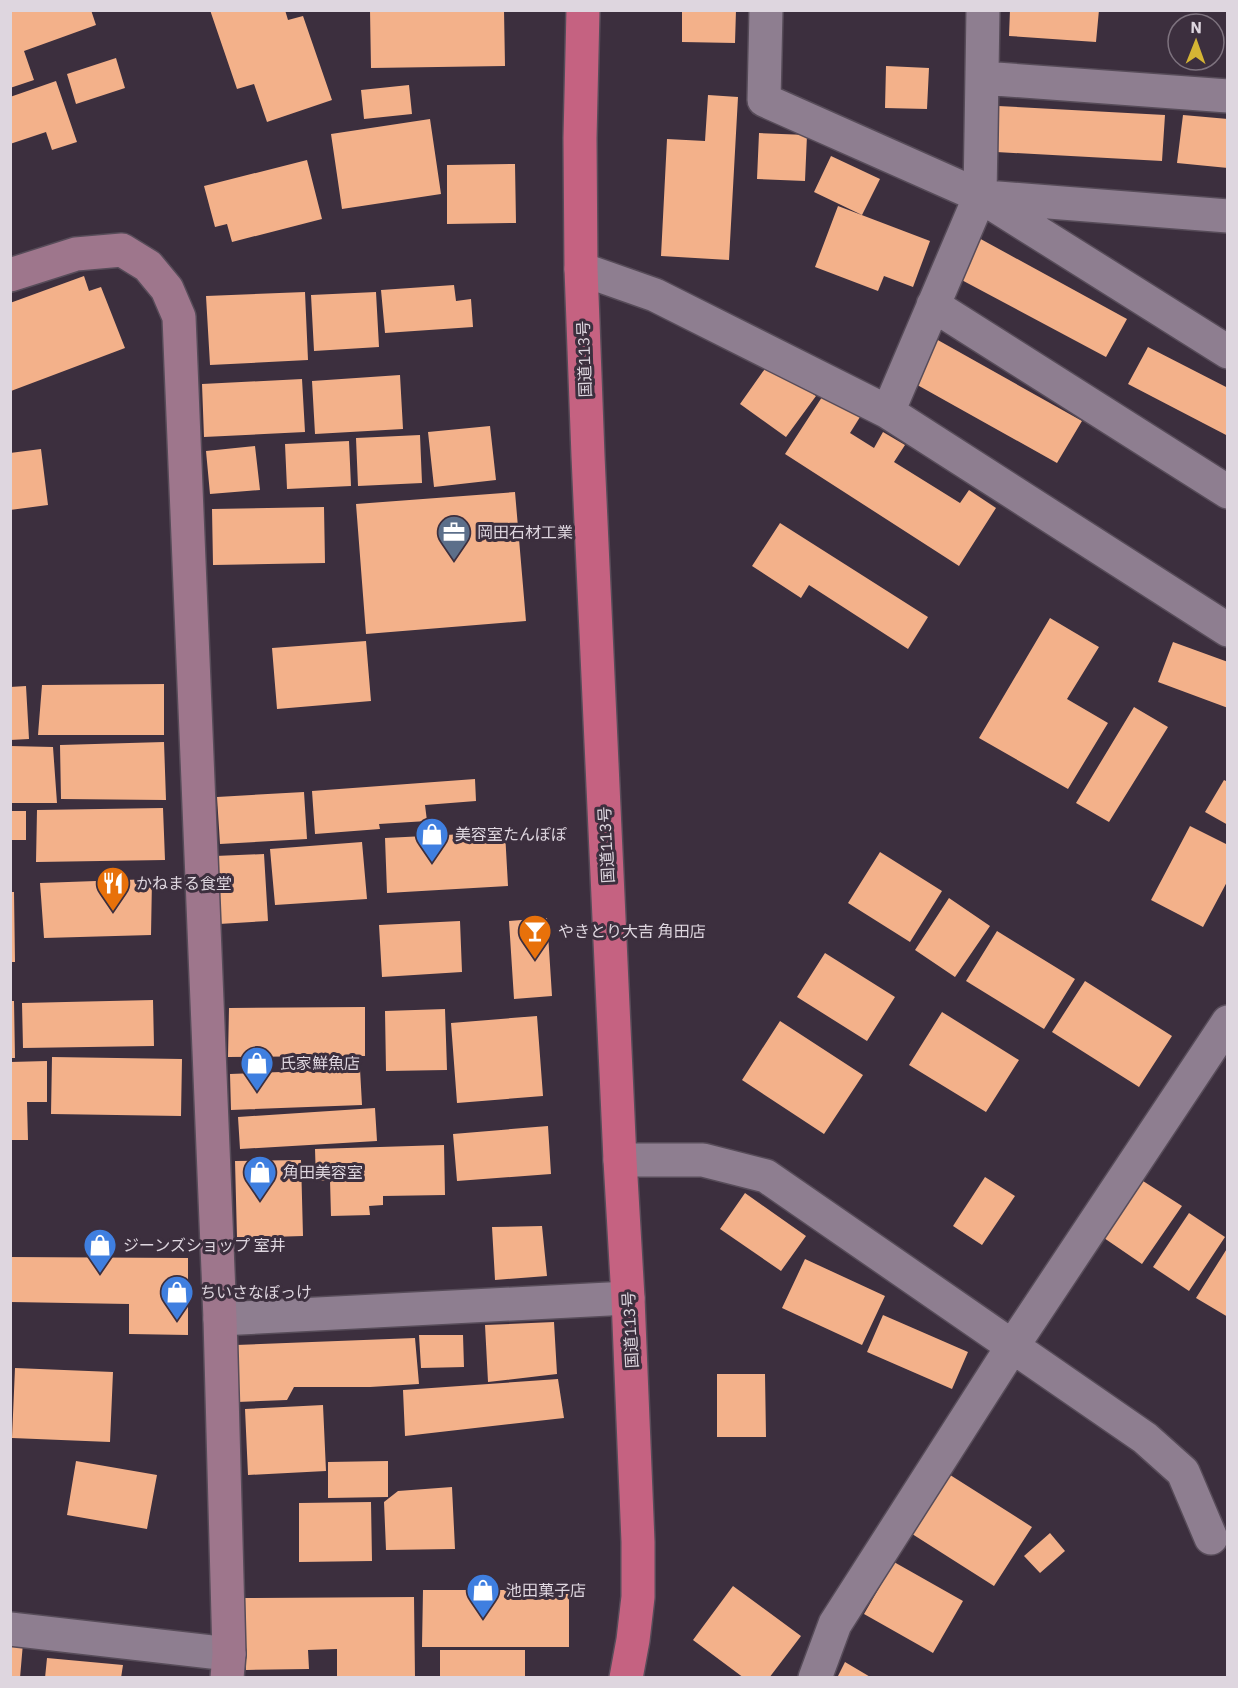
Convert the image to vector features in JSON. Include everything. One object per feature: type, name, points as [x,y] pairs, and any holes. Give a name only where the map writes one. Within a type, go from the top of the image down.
[{"type":"highway","name":"国道113号","points":[[583,10],[580,138],[588,456],[638,1542],[638,1597],[626,1677]]},
{"type":"street","points":[[766,10],[764,100],[980,196],[1227,352]]},
{"type":"street","points":[[888,412],[980,196],[983,10]]},
{"type":"street","points":[[982,78],[1227,96]]},
{"type":"street","points":[[980,196],[1227,216]]},
{"type":"street","points":[[10,275],[76,254],[122,250],[148,266],[167,289],[179,317],[220,1319],[228,1666],[10,1629]]},
{"type":"street","points":[[582,269],[655,295],[888,412],[1227,630]]},
{"type":"street","points":[[933,306],[1227,492]]},
{"type":"street","points":[[815,1677],[835,1624],[1012,1347],[1227,1022]]},
{"type":"street","points":[[620,1160],[704,1160],[766,1176],[1145,1438],[1183,1472],[1211,1538]]},
{"type":"street","points":[[220,1319],[628,1298]]},
{"type":"building","points":[[10,10],[91,10],[96,25],[24,51],[34,80],[10,88]]},
{"type":"building","points":[[210,10],[285,10],[288,20],[303,16],[332,100],[267,122],[254,84],[237,89]]},
{"type":"building","points":[[370,10],[504,10],[505,66],[371,68]]},
{"type":"building","points":[[682,10],[736,10],[735,43],[682,42]]},
{"type":"building","points":[[1010,10],[1099,10],[1096,42],[1009,36]]},
{"type":"building","points":[[116,58],[125,88],[76,104],[67,74]]},
{"type":"building","points":[[886,66],[929,68],[927,109],[885,108]]},
{"type":"building","points":[[56,81],[77,142],[52,150],[46,132],[10,144],[10,97]]},
{"type":"building","points":[[409,85],[412,114],[364,119],[361,90]]},
{"type":"building","points":[[708,95],[738,97],[729,260],[661,256],[667,139],[705,141]]},
{"type":"building","points":[[998,106],[1165,115],[1162,161],[996,152]]},
{"type":"building","points":[[1183,115],[1228,119],[1228,168],[1177,163]]},
{"type":"building","points":[[430,119],[441,194],[342,209],[331,134]]},
{"type":"building","points":[[759,133],[807,135],[805,181],[757,179]]},
{"type":"building","points":[[831,156],[880,179],[862,215],[814,192]]},
{"type":"building","points":[[307,160],[322,219],[232,242],[227,224],[215,227],[204,186]]},
{"type":"building","points":[[515,164],[516,223],[447,224],[447,165]]},
{"type":"building","points":[[838,206],[930,241],[913,287],[884,276],[878,291],[815,267]]},
{"type":"building","points":[[977,237],[1127,319],[1106,357],[956,277]]},
{"type":"building","points":[[84,276],[89,291],[101,287],[125,348],[11,391],[10,303]]},
{"type":"building","points":[[454,285],[456,301],[471,299],[473,327],[385,333],[381,290]]},
{"type":"building","points":[[305,292],[308,360],[210,365],[206,296]]},
{"type":"building","points":[[376,292],[379,347],[314,351],[311,295]]},
{"type":"building","points":[[936,339],[1082,421],[1057,463],[912,382]]},
{"type":"building","points":[[1148,347],[1228,388],[1228,436],[1128,384]]},
{"type":"building","points":[[769,363],[816,396],[786,437],[740,404]]},
{"type":"building","points":[[400,375],[403,429],[315,434],[312,381]]},
{"type":"building","points":[[302,379],[305,432],[204,437],[202,384]]},
{"type":"building","points":[[824,394],[860,417],[850,433],[874,448],[883,432],[905,445],[894,462],[960,503],[969,490],[996,508],[959,566],[785,454]]},
{"type":"building","points":[[490,426],[496,480],[434,487],[428,432]]},
{"type":"building","points":[[420,435],[422,483],[358,486],[356,438]]},
{"type":"building","points":[[349,441],[351,486],[287,489],[285,444]]},
{"type":"building","points":[[255,446],[260,490],[210,494],[206,451]]},
{"type":"building","points":[[41,449],[48,505],[10,510],[10,453]]},
{"type":"building","points":[[515,492],[526,621],[366,634],[356,504]]},
{"type":"building","points":[[324,507],[325,563],[213,565],[212,509]]},
{"type":"building","points":[[780,523],[928,617],[908,649],[809,585],[801,598],[752,566]]},
{"type":"building","points":[[1050,618],[1099,647],[1067,699],[1108,723],[1068,789],[979,738]]},
{"type":"building","points":[[366,641],[371,701],[277,709],[272,648]]},
{"type":"building","points":[[1173,642],[1228,662],[1228,708],[1158,682]]},
{"type":"building","points":[[164,684],[164,735],[38,735],[42,685]]},
{"type":"building","points":[[26,686],[29,739],[10,740],[10,687]]},
{"type":"building","points":[[1134,707],[1168,727],[1109,822],[1076,803]]},
{"type":"building","points":[[164,742],[166,800],[61,799],[60,745]]},
{"type":"building","points":[[10,746],[53,747],[57,803],[10,803]]},
{"type":"building","points":[[475,779],[476,801],[425,805],[427,821],[379,824],[380,829],[315,834],[312,791]]},
{"type":"building","points":[[1224,780],[1228,782],[1228,825],[1205,812]]},
{"type":"building","points":[[304,792],[307,839],[220,844],[217,797]]},
{"type":"building","points":[[163,808],[165,860],[36,862],[37,810]]},
{"type":"building","points":[[10,811],[26,811],[26,840],[10,840]]},
{"type":"building","points":[[1190,826],[1228,845],[1228,880],[1203,927],[1151,900]]},
{"type":"building","points":[[505,832],[508,886],[387,893],[385,838]]},
{"type":"building","points":[[362,842],[367,899],[275,905],[270,849]]},
{"type":"building","points":[[880,852],[942,891],[910,942],[848,903]]},
{"type":"building","points":[[264,854],[268,921],[219,924],[215,856]]},
{"type":"building","points":[[152,879],[151,935],[44,938],[40,883]]},
{"type":"building","points":[[10,892],[14,892],[15,962],[10,962]]},
{"type":"building","points":[[949,898],[990,926],[955,977],[915,950]]},
{"type":"building","points":[[547,918],[552,996],[514,999],[509,921]]},
{"type":"building","points":[[460,921],[462,972],[382,977],[379,925]]},
{"type":"building","points":[[997,931],[1075,979],[1044,1029],[966,981]]},
{"type":"building","points":[[825,953],[895,997],[867,1041],[797,997]]},
{"type":"building","points":[[1085,981],[1172,1036],[1139,1087],[1052,1032]]},
{"type":"building","points":[[153,1000],[154,1046],[23,1048],[22,1003]]},
{"type":"building","points":[[10,1001],[14,1001],[15,1058],[10,1058]]},
{"type":"building","points":[[365,1007],[365,1056],[228,1057],[229,1008]]},
{"type":"building","points":[[445,1009],[447,1070],[386,1071],[385,1011]]},
{"type":"building","points":[[942,1012],[1019,1060],[986,1112],[909,1065]]},
{"type":"building","points":[[537,1016],[543,1096],[457,1103],[451,1023]]},
{"type":"building","points":[[780,1021],[863,1075],[824,1134],[742,1080]]},
{"type":"building","points":[[52,1057],[182,1059],[181,1116],[51,1114]]},
{"type":"building","points":[[47,1061],[47,1102],[27,1102],[28,1140],[10,1140],[10,1062]]},
{"type":"building","points":[[360,1069],[362,1105],[231,1110],[230,1074]]},
{"type":"building","points":[[375,1108],[377,1141],[240,1149],[238,1117]]},
{"type":"building","points":[[548,1126],[551,1174],[457,1181],[453,1134]]},
{"type":"building","points":[[444,1145],[445,1195],[383,1196],[383,1205],[369,1206],[370,1215],[331,1216],[330,1180],[316,1181],[315,1149]]},
{"type":"building","points":[[301,1160],[303,1236],[237,1238],[235,1161]]},
{"type":"building","points":[[985,1177],[1015,1196],[982,1245],[953,1226]]},
{"type":"building","points":[[1143,1181],[1182,1206],[1142,1264],[1104,1238]]},
{"type":"building","points":[[745,1193],[806,1236],[781,1271],[720,1229]]},
{"type":"building","points":[[1189,1213],[1225,1237],[1189,1291],[1153,1267]]},
{"type":"building","points":[[542,1226],[547,1276],[495,1280],[492,1227]]},
{"type":"building","points":[[1228,1247],[1228,1317],[1196,1298]]},
{"type":"building","points":[[10,1257],[188,1258],[188,1335],[129,1334],[129,1304],[10,1302]]},
{"type":"building","points":[[805,1259],[885,1296],[862,1345],[782,1308]]},
{"type":"building","points":[[883,1315],[968,1352],[952,1389],[867,1352]]},
{"type":"building","points":[[554,1322],[557,1374],[488,1382],[485,1325]]},
{"type":"building","points":[[419,1335],[463,1335],[464,1367],[421,1368]]},
{"type":"building","points":[[415,1338],[419,1384],[370,1387],[294,1387],[287,1400],[237,1402],[236,1345]]},
{"type":"building","points":[[15,1368],[113,1372],[110,1442],[12,1438]]},
{"type":"building","points":[[717,1374],[765,1374],[766,1437],[717,1437]]},
{"type":"building","points":[[558,1379],[564,1418],[405,1436],[403,1390]]},
{"type":"building","points":[[323,1405],[326,1471],[248,1475],[245,1409]]},
{"type":"building","points":[[76,1461],[157,1475],[147,1529],[67,1515]]},
{"type":"building","points":[[388,1461],[388,1497],[328,1498],[328,1462]]},
{"type":"building","points":[[947,1473],[1032,1527],[994,1586],[909,1532]]},
{"type":"building","points":[[452,1487],[455,1549],[386,1550],[384,1502],[398,1491]]},
{"type":"building","points":[[371,1502],[372,1561],[299,1562],[299,1503]]},
{"type":"building","points":[[1050,1533],[1065,1551],[1040,1573],[1024,1556]]},
{"type":"building","points":[[894,1562],[963,1601],[933,1653],[864,1614]]},
{"type":"building","points":[[733,1586],[801,1636],[769,1678],[744,1678],[693,1640]]},
{"type":"building","points":[[423,1590],[569,1590],[569,1647],[422,1647]]},
{"type":"building","points":[[414,1597],[415,1678],[337,1678],[337,1649],[308,1650],[309,1669],[246,1670],[245,1598]]},
{"type":"building","points":[[10,1642],[23,1643],[20,1678],[10,1678]]},
{"type":"building","points":[[440,1650],[525,1650],[525,1678],[440,1678]]},
{"type":"building","points":[[47,1658],[123,1665],[121,1678],[45,1678]]},
{"type":"building","points":[[845,1662],[872,1678],[837,1678]]},
{"type":"place","name":"岡田石材工業","points":[[454,561]]},
{"type":"place","name":"美容室たんぽぽ","points":[[432,863]]},
{"type":"place","name":"かねまる食堂","points":[[113,912]]},
{"type":"place","name":"やきとり大吉 角田店","points":[[535,960]]},
{"type":"place","name":"氏家鮮魚店","points":[[257,1092]]},
{"type":"place","name":"角田美容室","points":[[260,1201]]},
{"type":"place","name":"ジーンズショップ 室井","points":[[100,1274]]},
{"type":"place","name":"ちいさなぽっけ","points":[[177,1321]]},
{"type":"place","name":"池田菓子店","points":[[483,1619]]}]
